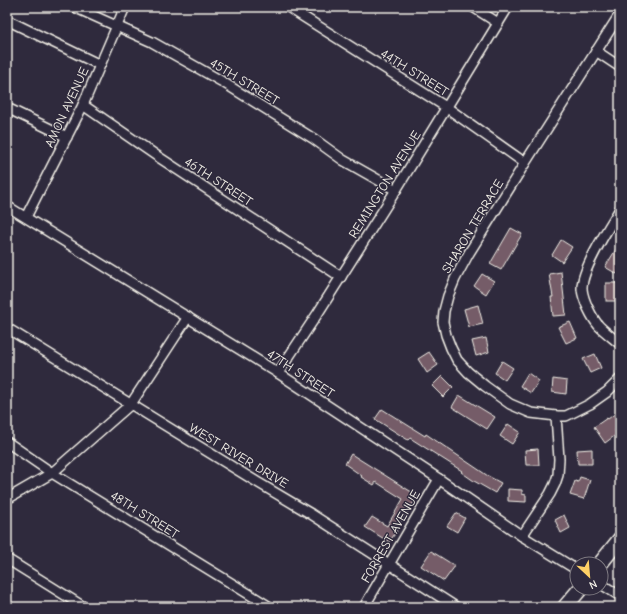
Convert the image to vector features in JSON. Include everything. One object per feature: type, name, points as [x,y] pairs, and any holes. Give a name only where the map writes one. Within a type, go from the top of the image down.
[{"type":"main road","points":[[606,556],[620,539]]},
{"type":"main road","points":[[565,607],[574,596]]},
{"type":"street","name":"45TH STREET","points":[[74,7],[152,42],[221,81],[314,139],[343,160],[396,190]]},
{"type":"street","name":"AMON AVENUE","points":[[26,217],[83,105],[125,7]]},
{"type":"street","name":"44TH STREET","points":[[288,7],[446,107],[525,162]]},
{"type":"street","points":[[473,7],[498,23]]},
{"type":"street","name":"REMINGTON AVENUE","points":[[278,373],[396,190],[508,7]]},
{"type":"street","name":"SHARON TERRACE","points":[[556,416],[531,413],[510,404],[468,372],[457,360],[451,348],[443,322],[444,311],[455,279],[470,253],[525,162],[620,14]]},
{"type":"street","points":[[7,20],[100,65]]},
{"type":"street","points":[[596,51],[620,67]]},
{"type":"street","name":"46TH STREET","points":[[83,105],[157,156],[341,277]]},
{"type":"street","points":[[7,108],[67,136]]},
{"type":"street","name":"47TH STREET","points":[[7,206],[278,373],[439,478],[522,536],[569,565]]},
{"type":"street","points":[[620,209],[594,252],[584,276],[582,289],[590,312],[599,325],[620,344]]},
{"type":"street","points":[[7,499],[52,473],[131,404],[188,317]]},
{"type":"street","name":"WEST RIVER DRIVE","points":[[7,328],[311,514],[456,607]]},
{"type":"street","points":[[522,536],[550,494],[558,475],[559,459],[556,416],[566,416],[590,404],[607,392],[620,379]]},
{"type":"street","name":"48TH STREET","points":[[7,442],[52,473],[270,607]]},
{"type":"street","name":"FORREST AVENUE","points":[[364,607],[439,478]]},
{"type":"street","points":[[7,559],[84,607]]},
{"type":"street","points":[[609,589],[620,596]]},
{"type":"building","points":[[511,228],[522,234],[501,270],[490,264]]},
{"type":"building","points":[[561,240],[572,247],[562,262],[552,255]]},
{"type":"building","points":[[620,243],[620,268],[617,274],[605,267]]},
{"type":"building","points":[[561,272],[566,315],[553,316],[551,297],[553,297],[549,274]]},
{"type":"building","points":[[482,274],[494,281],[486,294],[474,286]]},
{"type":"building","points":[[606,283],[618,283],[618,301],[606,301]]},
{"type":"building","points":[[478,305],[483,324],[469,327],[464,309]]},
{"type":"building","points":[[570,322],[577,338],[566,343],[558,327]]},
{"type":"building","points":[[486,338],[489,352],[476,356],[472,341]]},
{"type":"building","points":[[429,352],[438,365],[427,373],[418,359]]},
{"type":"building","points":[[595,354],[601,368],[590,373],[583,359]]},
{"type":"building","points":[[502,361],[513,368],[505,380],[495,373]]},
{"type":"building","points":[[528,373],[539,381],[531,393],[520,386]]},
{"type":"building","points":[[442,376],[453,387],[443,397],[432,386]]},
{"type":"building","points":[[553,379],[567,381],[566,394],[552,392]]},
{"type":"building","points":[[459,395],[495,417],[487,429],[452,407]]},
{"type":"building","points":[[382,409],[425,436],[426,434],[488,476],[501,483],[495,493],[474,481],[461,472],[462,471],[410,438],[408,440],[375,419]]},
{"type":"building","points":[[620,410],[620,427],[615,430],[617,434],[605,443],[594,427]]},
{"type":"building","points":[[508,424],[520,432],[512,444],[500,436]]},
{"type":"building","points":[[538,449],[539,465],[526,465],[525,450]]},
{"type":"building","points":[[592,449],[592,464],[578,464],[577,450]]},
{"type":"building","points":[[351,454],[418,496],[395,530],[397,531],[389,542],[365,527],[372,517],[387,526],[403,499],[376,482],[374,485],[345,464]]},
{"type":"building","points":[[580,477],[590,480],[584,499],[570,495],[575,481],[578,482]]},
{"type":"building","points":[[508,489],[522,490],[522,494],[526,495],[526,502],[508,501]]},
{"type":"building","points":[[456,513],[465,518],[457,532],[447,526]]},
{"type":"building","points":[[564,515],[570,528],[561,533],[555,520]]},
{"type":"building","points":[[431,551],[455,566],[444,581],[421,566]]}]
